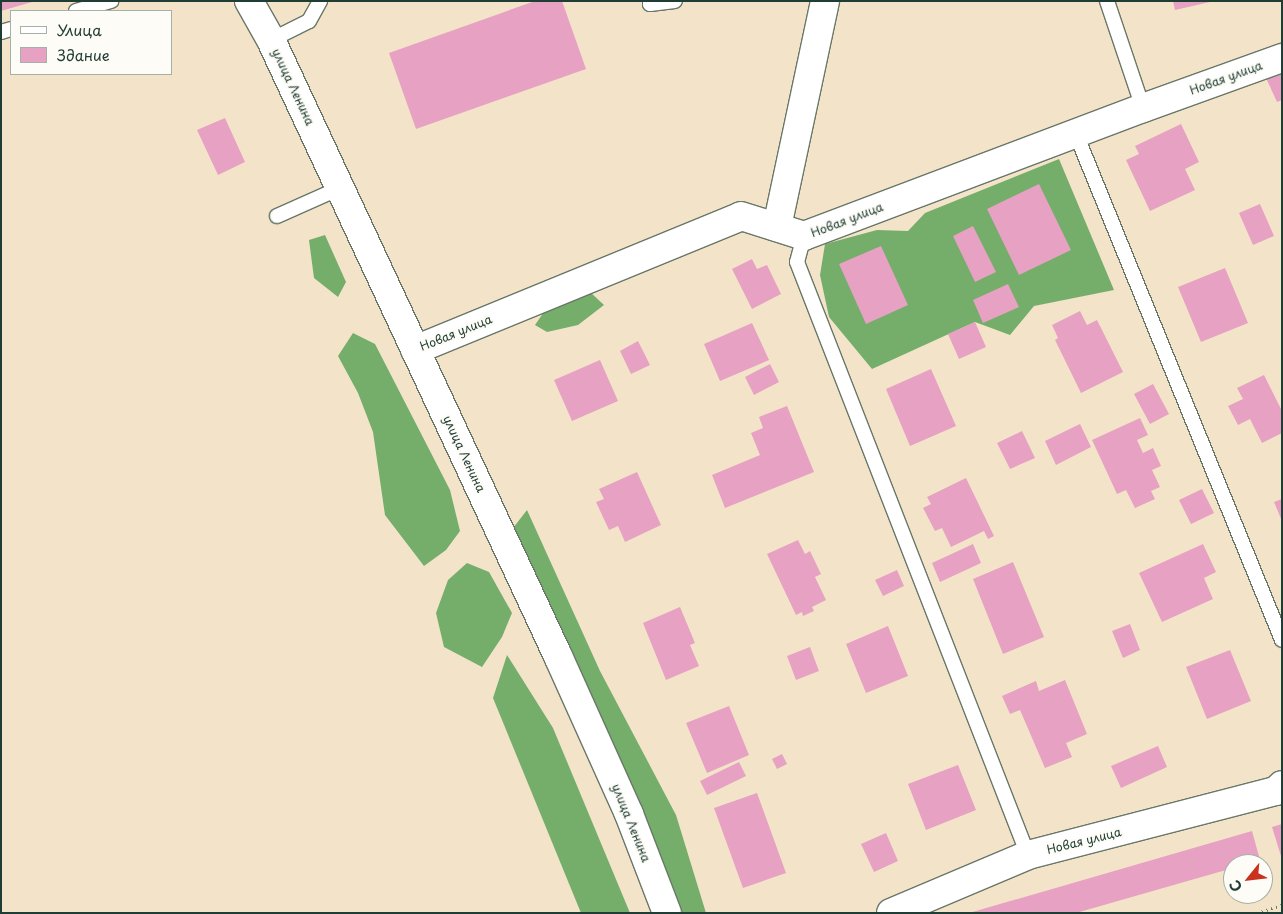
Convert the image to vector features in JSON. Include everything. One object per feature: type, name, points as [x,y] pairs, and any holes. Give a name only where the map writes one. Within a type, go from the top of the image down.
[{"type":"street","name":"улица Ленина","points":[[250,1],[271,40],[598,744],[629,814],[666,913]]},
{"type":"street","points":[[777,227],[825,1]]},
{"type":"street","name":"Новая улица","points":[[415,350],[741,216],[804,236],[1143,108],[1282,58]]},
{"type":"street","name":"Новая улица","points":[[891,913],[1028,855],[1276,791],[1282,784]]},
{"type":"lane","points":[[80,10],[112,1]]},
{"type":"lane","points":[[271,40],[309,21],[320,1]]},
{"type":"lane","points":[[650,1],[650,4],[675,1]]},
{"type":"lane","points":[[1107,1],[1143,108]]},
{"type":"lane","points":[[1076,134],[1282,640]]},
{"type":"lane","points":[[277,216],[340,188]]},
{"type":"lane","points":[[804,236],[797,262],[1028,855]]},
{"type":"path","points":[[1257,913],[1282,905]]},
{"type":"green space","points":[[1059,159],[1114,290],[1034,306],[1010,335],[975,322],[872,369],[829,317],[820,275],[825,244],[877,230],[908,231],[925,213]]},
{"type":"green space","points":[[325,235],[346,282],[338,297],[314,278],[309,240]]},
{"type":"green space","points":[[590,292],[604,305],[578,325],[547,332],[535,325],[548,306]]},
{"type":"green space","points":[[353,333],[375,344],[450,490],[460,531],[446,550],[424,566],[385,515],[373,432],[358,393],[338,356]]},
{"type":"green space","points":[[527,510],[600,671],[676,815],[706,913],[680,913],[506,537]]},
{"type":"green space","points":[[467,563],[489,572],[512,613],[502,637],[482,667],[444,647],[436,613],[448,580]]},
{"type":"green space","points":[[507,655],[553,728],[630,913],[581,913],[493,698]]},
{"type":"building","points":[[1,1],[32,1],[32,2],[1,11]]},
{"type":"building","points":[[535,1],[562,1],[586,69],[416,129],[389,53]]},
{"type":"building","points":[[1173,1],[1210,1],[1210,2],[1175,10]]},
{"type":"building","points":[[1282,71],[1282,100],[1277,102],[1266,78]]},
{"type":"building","points":[[225,118],[245,162],[218,175],[197,130]]},
{"type":"building","points":[[1181,124],[1199,162],[1185,169],[1195,190],[1150,211],[1126,160],[1139,154],[1135,146]]},
{"type":"building","points":[[1039,184],[1071,250],[1019,275],[987,209]]},
{"type":"building","points":[[1260,204],[1274,236],[1253,245],[1239,213]]},
{"type":"building","points":[[973,226],[996,272],[975,282],[953,236]]},
{"type":"building","points":[[881,246],[908,305],[866,324],[839,264]]},
{"type":"building","points":[[752,259],[757,269],[767,265],[781,294],[752,309],[732,269]]},
{"type":"building","points":[[1225,268],[1248,323],[1201,342],[1178,287]]},
{"type":"building","points":[[1008,284],[1019,307],[983,323],[973,300]]},
{"type":"building","points":[[1080,311],[1087,325],[1097,320],[1123,372],[1081,393],[1055,340],[1058,338],[1052,325]]},
{"type":"building","points":[[975,322],[986,347],[959,359],[948,334]]},
{"type":"building","points":[[752,323],[769,360],[720,381],[704,344]]},
{"type":"building","points":[[638,341],[650,365],[631,374],[620,351]]},
{"type":"building","points":[[600,360],[618,401],[572,421],[554,380]]},
{"type":"building","points":[[770,364],[779,382],[754,395],[745,377]]},
{"type":"building","points":[[931,369],[956,426],[910,446],[886,389]]},
{"type":"building","points":[[1264,375],[1282,411],[1282,433],[1262,443],[1250,419],[1238,425],[1228,406],[1243,399],[1237,388]]},
{"type":"building","points":[[1153,384],[1169,414],[1150,424],[1134,394]]},
{"type":"building","points":[[787,406],[814,472],[725,508],[712,475],[760,455],[751,433],[763,428],[759,417]]},
{"type":"building","points":[[1140,418],[1148,435],[1137,440],[1143,453],[1153,448],[1161,466],[1152,470],[1160,487],[1151,491],[1155,499],[1135,508],[1126,490],[1117,494],[1092,440]]},
{"type":"building","points":[[1080,424],[1091,447],[1056,465],[1045,441]]},
{"type":"building","points":[[1022,431],[1035,458],[1010,469],[997,443]]},
{"type":"building","points":[[637,472],[661,525],[625,542],[618,526],[609,530],[596,502],[604,499],[599,489]]},
{"type":"building","points":[[966,478],[994,536],[988,539],[984,531],[951,547],[942,528],[935,531],[923,508],[931,504],[927,497]]},
{"type":"building","points":[[1202,489],[1214,513],[1191,524],[1179,500]]},
{"type":"building","points":[[1282,499],[1282,521],[1274,502]]},
{"type":"building","points":[[798,540],[805,554],[810,551],[821,574],[815,577],[826,600],[812,607],[814,611],[803,616],[802,612],[796,615],[767,554]]},
{"type":"building","points":[[973,544],[981,563],[940,582],[932,563]]},
{"type":"building","points":[[1203,544],[1216,572],[1204,578],[1213,599],[1162,622],[1139,573]]},
{"type":"building","points":[[1013,562],[1044,637],[1003,654],[973,579]]},
{"type":"building","points":[[897,570],[904,586],[883,596],[875,580]]},
{"type":"building","points":[[680,607],[695,643],[690,645],[699,666],[666,680],[643,623]]},
{"type":"building","points":[[1130,624],[1140,650],[1123,658],[1112,631]]},
{"type":"building","points":[[888,626],[908,676],[866,693],[846,644]]},
{"type":"building","points":[[810,647],[819,671],[796,680],[787,656]]},
{"type":"building","points":[[1230,650],[1251,701],[1207,719],[1186,667]]},
{"type":"building","points":[[1065,680],[1087,734],[1066,743],[1072,757],[1045,768],[1020,710],[1010,714],[1002,696],[1036,681],[1039,691]]},
{"type":"building","points":[[729,706],[749,755],[707,773],[686,723]]},
{"type":"building","points":[[1158,746],[1167,767],[1121,788],[1111,766]]},
{"type":"building","points":[[782,754],[787,764],[777,769],[772,759]]},
{"type":"building","points":[[739,762],[746,776],[707,795],[700,781]]},
{"type":"building","points":[[958,765],[976,810],[926,830],[908,784]]},
{"type":"building","points":[[757,793],[786,873],[743,888],[714,808]]},
{"type":"building","points":[[1282,824],[1282,856],[1281,856],[1272,827]]},
{"type":"building","points":[[1252,831],[1258,854],[1223,854],[1223,871],[1076,913],[969,913]]},
{"type":"building","points":[[886,833],[898,861],[874,872],[861,844]]}]
